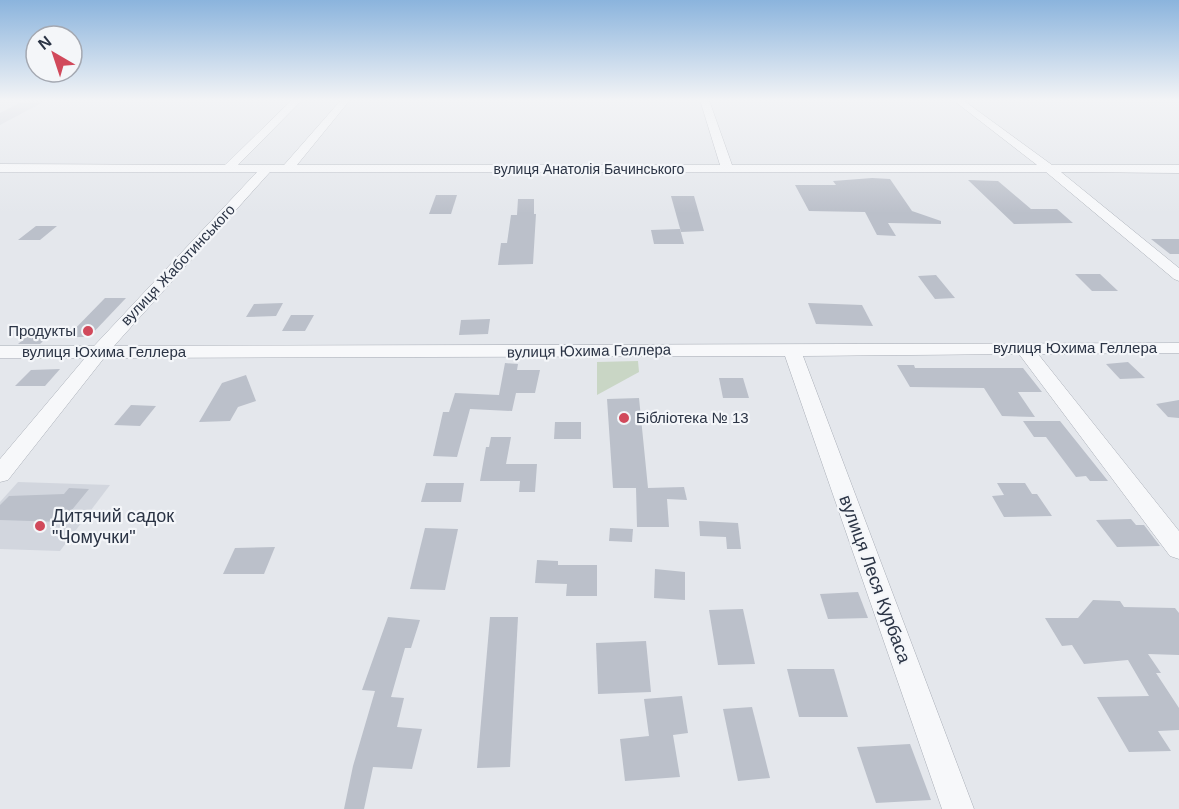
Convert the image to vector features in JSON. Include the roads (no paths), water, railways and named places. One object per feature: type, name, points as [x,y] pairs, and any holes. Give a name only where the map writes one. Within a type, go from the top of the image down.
[{"type":"street","points":[[227,169],[258,138]]},
{"type":"street","points":[[287,169],[313,138]]},
{"type":"street","points":[[717,138],[727,169]]},
{"type":"street","points":[[1009,138],[1179,276]]},
{"type":"street","name":"вулиця Анатолія Бачинського","points":[[0,168],[1179,169]]},
{"type":"street","name":"вулиця Жаботинського","points":[[0,474],[98,353],[266,169]]},
{"type":"street","name":"вулиця Юхима Геллера","points":[[0,352],[1179,348]]},
{"type":"street","name":"вулиця Леся Курбаса","points":[[792,349],[958,809]]},
{"type":"street","points":[[1024,349],[1179,549]]},
{"type":"place","name":"Продукты","points":[[88,331]]},
{"type":"place","name":"Бібліотека № 13","points":[[624,418]]},
{"type":"place","name":"Дитячий садок \"Чомучки\"","points":[[40,526]]}]
